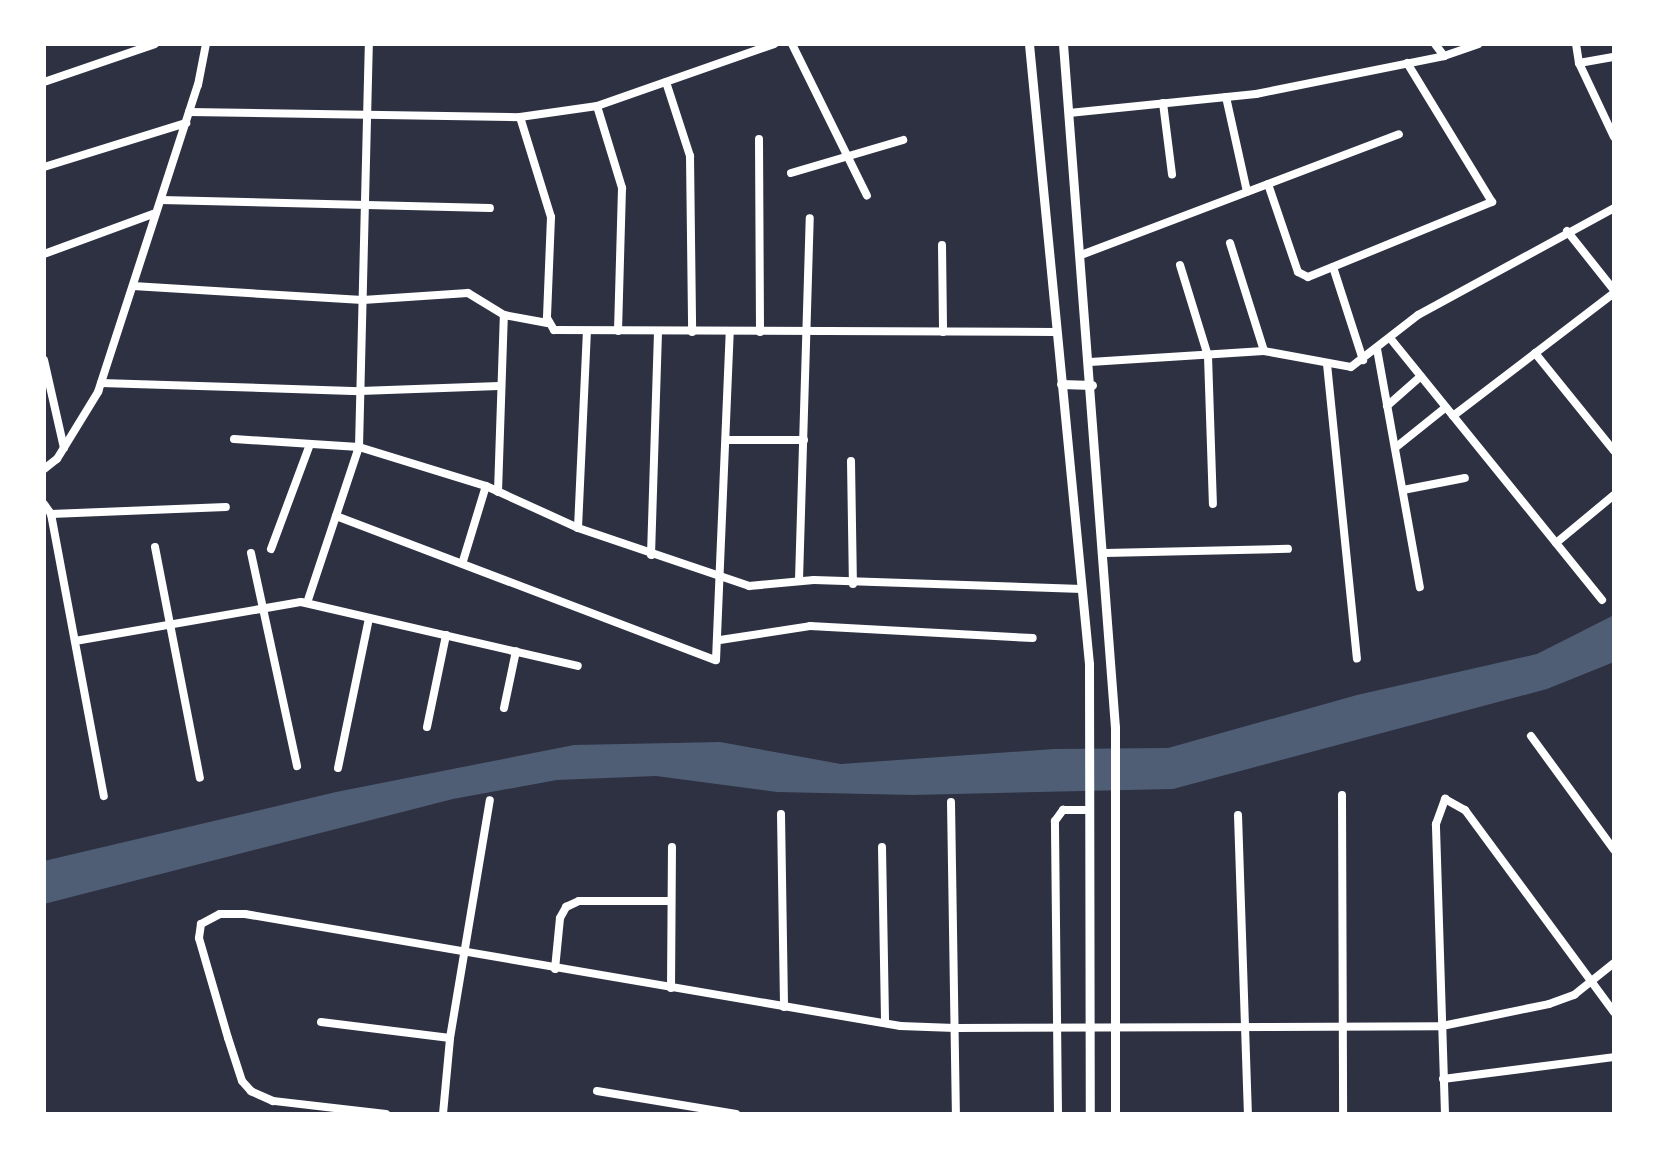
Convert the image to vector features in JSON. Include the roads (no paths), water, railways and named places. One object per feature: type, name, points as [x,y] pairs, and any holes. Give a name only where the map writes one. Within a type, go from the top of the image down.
[{"type":"street","points":[[44,82],[155,44]]},
{"type":"street","points":[[44,469],[64,448],[101,383],[153,214],[161,200],[186,123],[206,44]]},
{"type":"street","points":[[307,603],[359,447],[369,44]]},
{"type":"street","points":[[189,112],[520,117],[597,106],[774,44]]},
{"type":"street","points":[[792,44],[867,196]]},
{"type":"street","points":[[1029,44],[1082,589],[1090,729],[1090,1114]]},
{"type":"street","points":[[1063,44],[1105,553],[1115,727],[1115,1114]]},
{"type":"street","points":[[1435,44],[1444,56]]},
{"type":"street","points":[[1069,113],[1226,97],[1444,56],[1478,44]]},
{"type":"street","points":[[1576,44],[1579,63],[1614,137]]},
{"type":"street","points":[[1579,63],[1614,57]]},
{"type":"street","points":[[1268,184],[1298,272],[1308,277],[1492,202],[1407,63]]},
{"type":"street","points":[[666,82],[690,156],[692,332]]},
{"type":"street","points":[[1226,97],[1247,192]]},
{"type":"street","points":[[1163,103],[1172,174]]},
{"type":"street","points":[[597,106],[622,188],[618,331]]},
{"type":"street","points":[[520,117],[551,217],[547,323]]},
{"type":"street","points":[[44,167],[186,123]]},
{"type":"street","points":[[1081,255],[1399,134]]},
{"type":"street","points":[[759,139],[760,332]]},
{"type":"street","points":[[791,173],[903,140]]},
{"type":"street","points":[[161,200],[490,208]]},
{"type":"street","points":[[1090,362],[1264,351],[1351,367],[1418,315],[1614,208]]},
{"type":"street","points":[[44,254],[153,214]]},
{"type":"street","points":[[799,580],[810,218]]},
{"type":"street","points":[[1453,416],[1614,291],[1567,231]]},
{"type":"street","points":[[1230,243],[1264,351]]},
{"type":"street","points":[[942,245],[943,332]]},
{"type":"street","points":[[1180,265],[1208,356],[1213,504]]},
{"type":"street","points":[[1333,267],[1363,360]]},
{"type":"street","points":[[133,286],[363,300],[468,293],[504,315],[547,323],[556,331],[1056,332]]},
{"type":"street","points":[[498,492],[499,386],[504,315]]},
{"type":"street","points":[[578,528],[587,331]]},
{"type":"street","points":[[651,555],[658,331]]},
{"type":"street","points":[[336,516],[463,561],[712,661],[719,657],[720,640],[730,331]]},
{"type":"street","points":[[1390,338],[1602,600]]},
{"type":"street","points":[[1377,349],[1420,587]]},
{"type":"street","points":[[1535,353],[1614,451]]},
{"type":"street","points":[[44,360],[64,448]]},
{"type":"street","points":[[1327,364],[1357,658]]},
{"type":"street","points":[[1387,406],[1421,376]]},
{"type":"street","points":[[101,383],[360,391],[499,386]]},
{"type":"street","points":[[1061,384],[1092,385]]},
{"type":"street","points":[[1395,448],[1446,407]]},
{"type":"street","points":[[234,439],[359,447],[486,486],[578,528],[722,581],[767,586],[799,580],[1082,589]]},
{"type":"street","points":[[726,440],[804,440]]},
{"type":"street","points":[[271,549],[310,444]]},
{"type":"street","points":[[851,461],[853,584]]},
{"type":"street","points":[[1403,490],[1465,478]]},
{"type":"street","points":[[463,561],[486,486]]},
{"type":"street","points":[[1556,543],[1614,495]]},
{"type":"street","points":[[44,504],[51,514],[104,796]]},
{"type":"street","points":[[51,514],[226,507]]},
{"type":"street","points":[[155,547],[200,778]]},
{"type":"street","points":[[1105,553],[1288,549]]},
{"type":"street","points":[[251,553],[297,766]]},
{"type":"street","points":[[75,641],[307,603],[578,666]]},
{"type":"street","points":[[338,768],[369,618]]},
{"type":"street","points":[[720,640],[810,626],[1033,638]]},
{"type":"street","points":[[427,727],[446,635]]},
{"type":"street","points":[[504,708],[516,651]]},
{"type":"street","points":[[1531,736],[1614,850]]},
{"type":"street","points":[[1342,795],[1343,1114]]},
{"type":"street","points":[[1445,1114],[1436,824],[1445,799],[1465,810],[1614,1012]]},
{"type":"street","points":[[443,1114],[450,1038],[490,800]]},
{"type":"street","points":[[951,802],[956,1114]]},
{"type":"street","points":[[1058,1114],[1055,821],[1063,810],[1089,807]]},
{"type":"street","points":[[781,814],[784,1007]]},
{"type":"street","points":[[1238,815],[1248,1114]]},
{"type":"street","points":[[671,988],[669,901],[672,847]]},
{"type":"street","points":[[882,847],[885,1023]]},
{"type":"street","points":[[555,969],[560,918],[566,907],[579,901],[669,901]]},
{"type":"street","points":[[386,1114],[273,1101],[251,1091],[242,1081],[228,1038],[199,938],[201,924],[220,914],[245,914],[784,1007],[885,1023],[955,1028],[1057,1024],[1245,1030],[1442,1026],[1549,1004],[1590,982],[1614,963]]},
{"type":"street","points":[[321,1022],[450,1038]]},
{"type":"street","points":[[1443,1079],[1614,1057]]},
{"type":"street","points":[[597,1091],[736,1114]]},
{"type":"water","points":[[1614,615],[1614,662],[1547,689],[1173,789],[913,795],[777,792],[656,776],[557,780],[453,799],[44,904],[44,861],[336,792],[574,745],[720,742],[841,764],[1054,749],[1168,748],[1357,695],[1537,654]]}]
